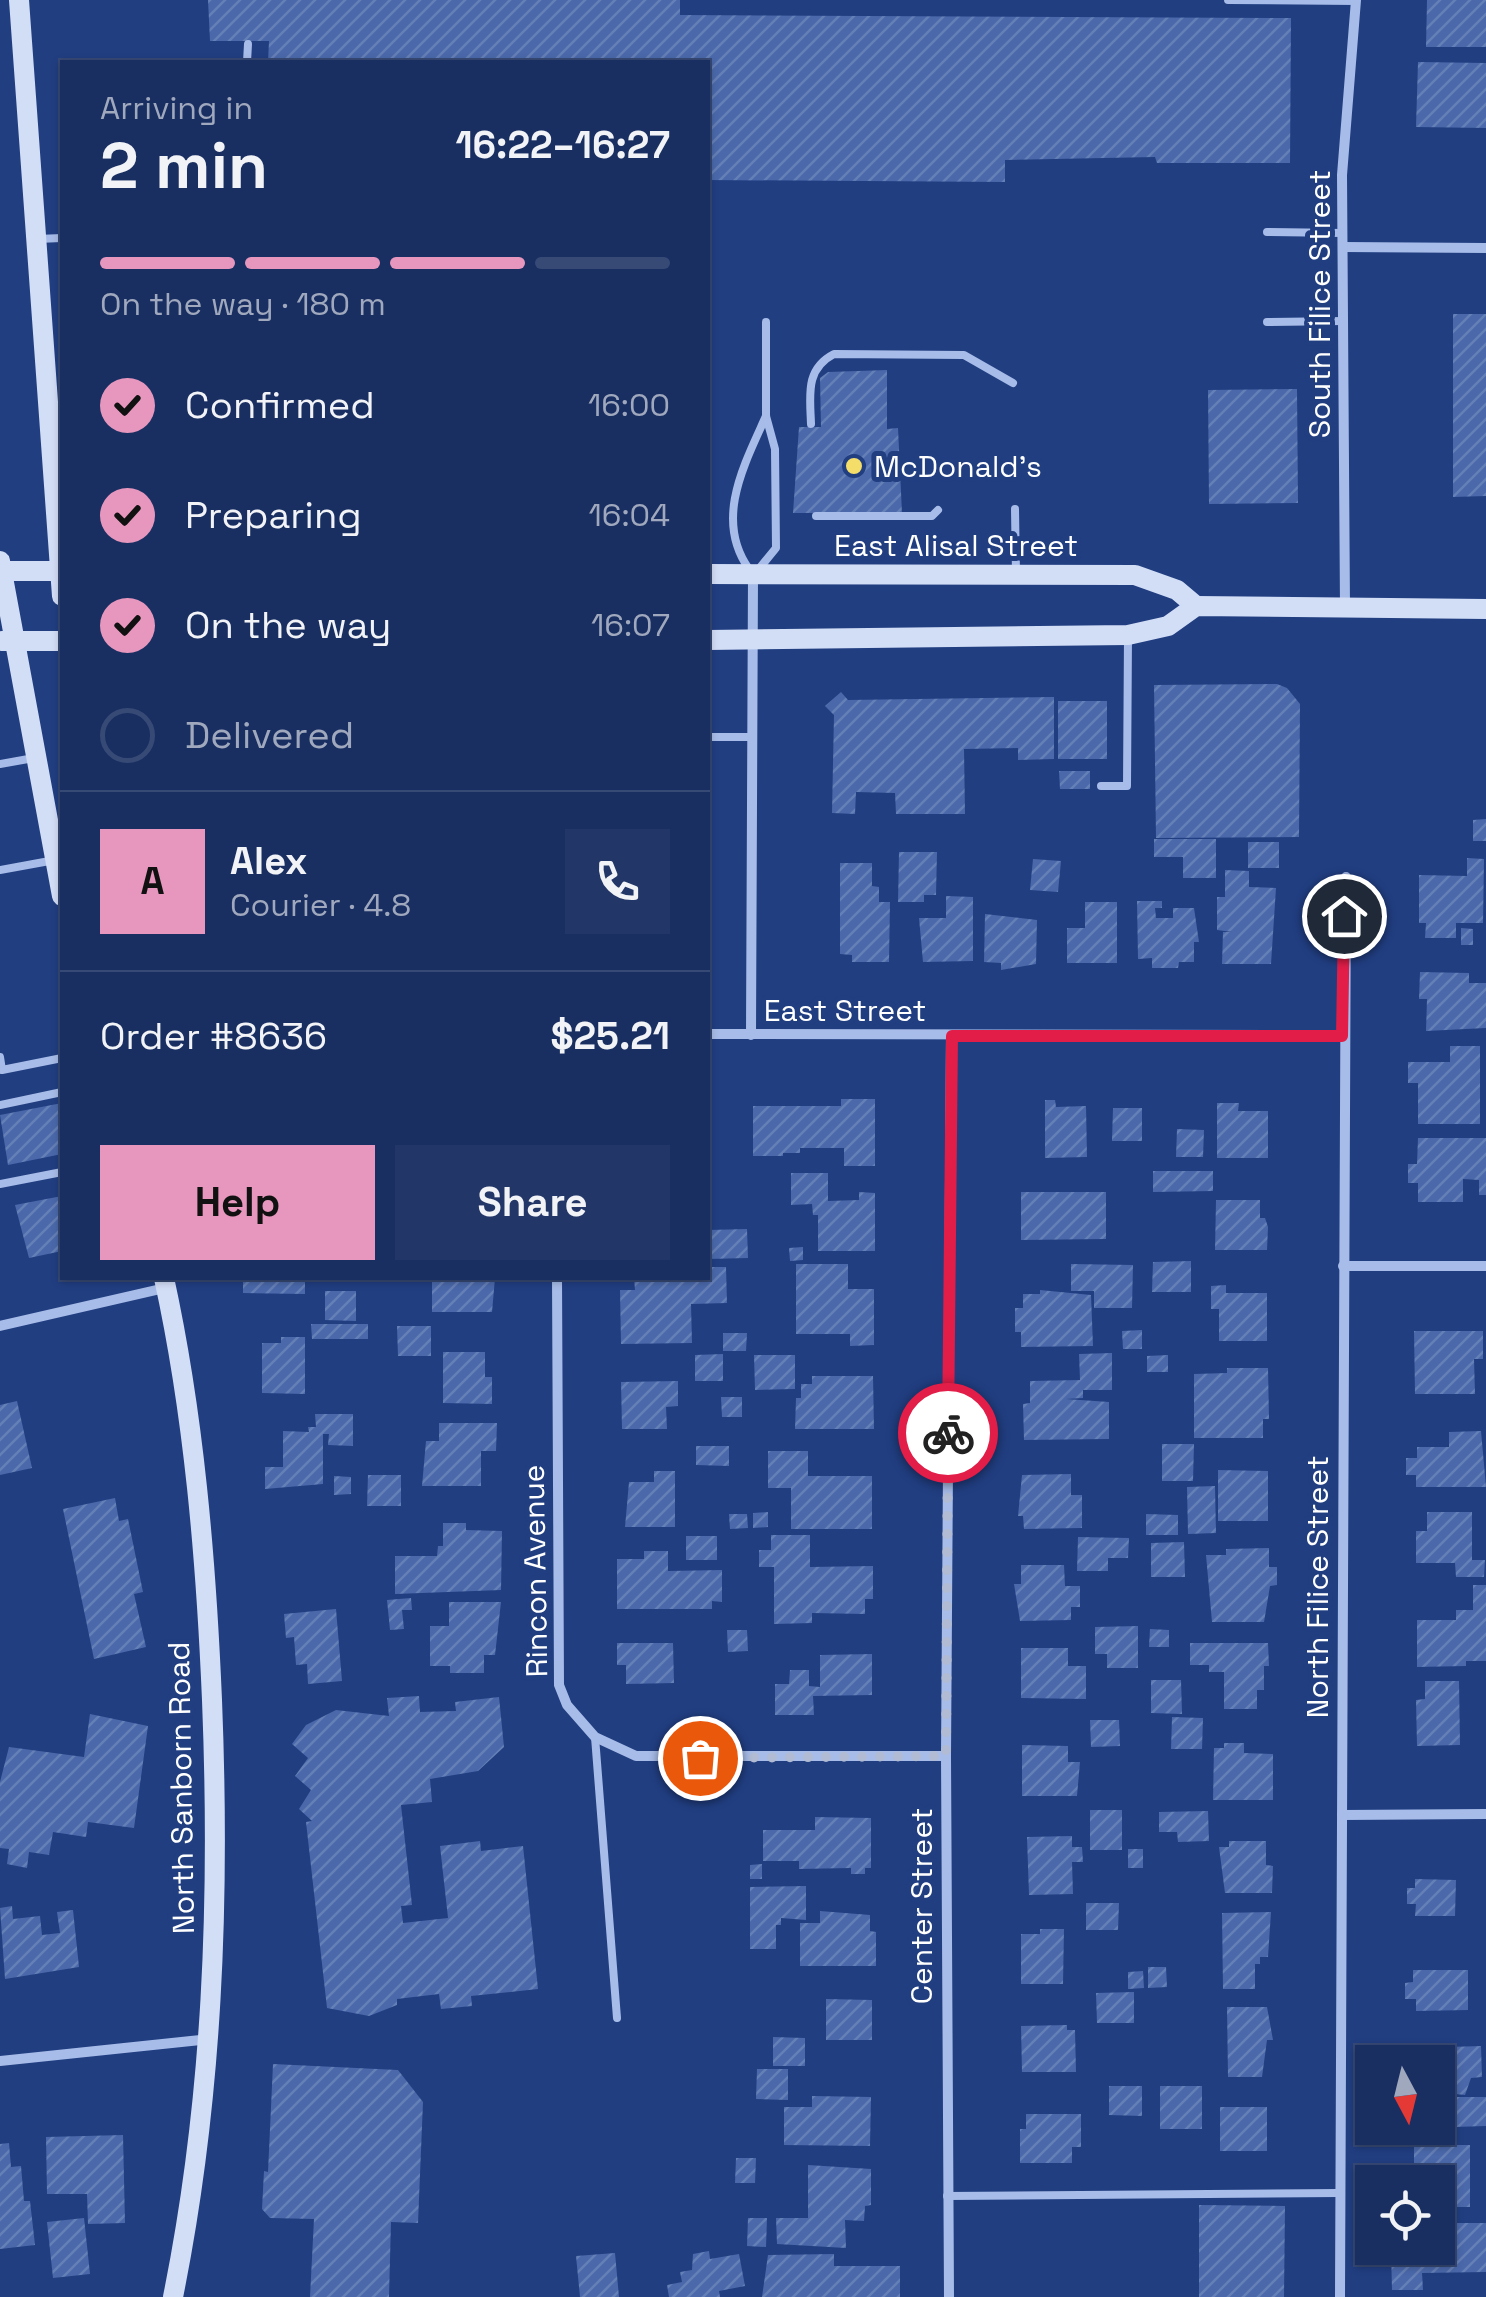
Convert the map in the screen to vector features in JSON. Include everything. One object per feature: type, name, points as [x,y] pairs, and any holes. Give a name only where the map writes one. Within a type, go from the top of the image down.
[{"type":"main road","points":[[20,0],[34,240],[60,559]]},
{"type":"main road","points":[[0,561],[6,641],[60,886]]},
{"type":"main road","points":[[1,571],[60,571]]},
{"type":"main road","name":"East Alisal Street","points":[[710,574],[1135,575],[1176,590],[1196,606]]},
{"type":"main road","name":"East Alisal Street","points":[[710,640],[1128,635],[1168,626],[1196,606],[1486,609]]},
{"type":"main road","points":[[6,641],[60,641]]},
{"type":"main road","name":"North Sanborn Road","points":[[165,1283],[208,1592],[216,1891],[210,2038],[174,2297]]},
{"type":"street","name":"South Filice Street","points":[[1346,609],[1342,233],[1345,116],[1356,0]]},
{"type":"street","points":[[1343,247],[1486,248]]},
{"type":"street","points":[[751,1035],[754,575]]},
{"type":"street","name":"North Filice Street","points":[[1340,2297],[1342,1036],[1346,877]]},
{"type":"street","name":"East Street","points":[[710,1034],[1342,1036]]},
{"type":"street","name":"Center Street","points":[[949,2297],[946,1756],[952,1036]]},
{"type":"street","points":[[1342,1266],[1486,1266]]},
{"type":"street","name":"Rincon Avenue","points":[[557,1280],[559,1685],[566,1705],[595,1737],[636,1756],[946,1756]]},
{"type":"street","points":[[0,1326],[165,1283]]},
{"type":"street","points":[[1342,1815],[1486,1814]]},
{"type":"street","points":[[0,2061],[210,2038]]},
{"type":"lane","points":[[1228,0],[1356,0]]},
{"type":"lane","points":[[248,44],[248,60]]},
{"type":"lane","points":[[1267,232],[1342,233]]},
{"type":"lane","points":[[34,240],[60,238]]},
{"type":"lane","points":[[1268,322],[1344,320]]},
{"type":"lane","points":[[766,322],[766,416],[775,449],[776,548],[754,575],[734,548],[734,491],[766,416]]},
{"type":"lane","points":[[811,424],[812,376],[819,362],[834,354],[964,355],[1013,384]]},
{"type":"lane","points":[[1015,509],[1016,574]]},
{"type":"lane","points":[[816,516],[932,516],[938,510]]},
{"type":"lane","points":[[1101,786],[1127,786],[1128,635]]},
{"type":"lane","points":[[710,736],[752,737]]},
{"type":"lane","points":[[0,764],[34,758]]},
{"type":"lane","points":[[0,870],[55,860]]},
{"type":"lane","points":[[0,1057],[2,1070],[60,1058]]},
{"type":"lane","points":[[0,1105],[60,1092]]},
{"type":"lane","points":[[0,1184],[60,1172]]},
{"type":"lane","points":[[595,1737],[617,2018]]},
{"type":"lane","points":[[947,2196],[1339,2193]]},
{"type":"building","points":[[208,0],[680,0],[680,15],[1291,18],[1290,163],[1157,163],[1155,157],[1005,160],[1005,182],[710,180],[710,60],[268,60],[269,41],[210,41]]},
{"type":"building","points":[[1427,0],[1486,0],[1486,47],[1426,47]]},
{"type":"building","points":[[1418,62],[1486,63],[1486,128],[1416,127]]},
{"type":"building","points":[[1453,314],[1486,314],[1486,496],[1453,497]]},
{"type":"building","points":[[887,370],[887,429],[898,428],[902,513],[793,513],[799,427],[821,427],[820,378],[828,372]]},
{"type":"building","points":[[1297,389],[1298,503],[1209,504],[1208,390]]},
{"type":"building","points":[[1277,684],[1287,688],[1300,704],[1299,837],[1156,838],[1154,685]]},
{"type":"building","points":[[841,692],[848,700],[1054,697],[1054,759],[1018,760],[1018,748],[964,749],[965,814],[896,814],[895,793],[856,792],[855,814],[832,813],[834,715],[825,706]]},
{"type":"building","points":[[1058,701],[1107,701],[1107,759],[1058,759]]},
{"type":"building","points":[[1059,771],[1090,771],[1090,789],[1060,789]]},
{"type":"building","points":[[1486,819],[1486,841],[1473,841],[1473,820]]},
{"type":"building","points":[[1154,839],[1216,839],[1216,878],[1183,878],[1183,857],[1154,857]]},
{"type":"building","points":[[1248,842],[1279,842],[1279,868],[1248,868]]},
{"type":"building","points":[[899,852],[937,852],[936,895],[924,895],[924,902],[898,902]]},
{"type":"building","points":[[1467,858],[1484,859],[1483,923],[1456,923],[1456,938],[1425,938],[1426,923],[1419,923],[1419,875],[1467,876]]},
{"type":"building","points":[[1033,859],[1061,861],[1058,892],[1030,890]]},
{"type":"building","points":[[840,863],[872,863],[872,886],[879,887],[879,902],[890,902],[889,962],[852,962],[852,955],[840,954]]},
{"type":"building","points":[[1225,870],[1249,871],[1249,887],[1276,888],[1271,964],[1222,964],[1223,932],[1232,932],[1217,930],[1217,897],[1225,897]]},
{"type":"building","points":[[946,896],[973,897],[973,961],[923,962],[919,918],[946,918]]},
{"type":"building","points":[[1137,901],[1162,901],[1162,908],[1155,908],[1156,918],[1173,918],[1173,908],[1194,908],[1199,942],[1194,942],[1194,962],[1179,962],[1178,968],[1152,968],[1152,958],[1138,959]]},
{"type":"building","points":[[1085,902],[1117,902],[1117,963],[1067,963],[1067,928],[1085,928]]},
{"type":"building","points":[[985,914],[1037,920],[1036,964],[1001,970],[1001,963],[984,962]]},
{"type":"building","points":[[1461,928],[1473,929],[1473,945],[1461,945]]},
{"type":"building","points":[[1420,972],[1469,973],[1469,983],[1486,983],[1486,1028],[1426,1031],[1427,999],[1419,999]]},
{"type":"building","points":[[1450,1046],[1480,1046],[1480,1124],[1418,1124],[1418,1083],[1408,1083],[1408,1062],[1450,1062]]},
{"type":"building","points":[[841,1099],[875,1099],[875,1166],[844,1166],[844,1148],[800,1148],[800,1153],[783,1156],[753,1156],[753,1106],[841,1106]]},
{"type":"building","points":[[1045,1100],[1055,1100],[1056,1107],[1086,1106],[1087,1157],[1045,1158]]},
{"type":"building","points":[[60,1103],[60,1154],[8,1165],[0,1115]]},
{"type":"building","points":[[1217,1103],[1239,1103],[1238,1111],[1268,1111],[1268,1158],[1217,1158]]},
{"type":"building","points":[[1113,1108],[1142,1108],[1142,1141],[1112,1141]]},
{"type":"building","points":[[1177,1129],[1204,1130],[1203,1157],[1176,1157]]},
{"type":"building","points":[[1418,1138],[1486,1138],[1486,1195],[1479,1195],[1479,1180],[1463,1179],[1463,1202],[1418,1202],[1418,1183],[1408,1183],[1408,1164],[1417,1164]]},
{"type":"building","points":[[1153,1171],[1213,1171],[1213,1191],[1153,1192]]},
{"type":"building","points":[[791,1173],[828,1173],[828,1201],[859,1200],[859,1192],[875,1193],[875,1251],[818,1251],[818,1215],[813,1215],[812,1204],[791,1205]]},
{"type":"building","points":[[1021,1192],[1106,1192],[1106,1239],[1021,1240]]},
{"type":"building","points":[[60,1196],[60,1251],[29,1258],[15,1205]]},
{"type":"building","points":[[1216,1200],[1260,1200],[1260,1218],[1265,1218],[1268,1227],[1267,1250],[1215,1250]]},
{"type":"building","points":[[747,1229],[748,1258],[710,1259],[710,1230]]},
{"type":"building","points":[[803,1247],[803,1260],[790,1261],[789,1248]]},
{"type":"building","points":[[1191,1261],[1191,1292],[1152,1292],[1153,1262]]},
{"type":"building","points":[[796,1264],[848,1264],[848,1289],[874,1289],[874,1345],[850,1346],[850,1334],[796,1334]]},
{"type":"building","points":[[1071,1264],[1133,1265],[1132,1308],[1094,1308],[1094,1291],[1071,1291]]},
{"type":"building","points":[[710,1267],[726,1267],[727,1303],[691,1304],[692,1343],[621,1344],[620,1290],[635,1290],[634,1280],[710,1280]]},
{"type":"building","points":[[243,1280],[305,1280],[305,1294],[243,1293]]},
{"type":"building","points":[[432,1280],[495,1280],[492,1312],[432,1312]]},
{"type":"building","points":[[1226,1285],[1226,1293],[1267,1293],[1267,1341],[1219,1341],[1219,1309],[1211,1309],[1211,1286]]},
{"type":"building","points":[[1040,1290],[1091,1295],[1093,1346],[1021,1347],[1021,1332],[1015,1332],[1015,1308],[1023,1308],[1023,1294],[1040,1294]]},
{"type":"building","points":[[325,1291],[356,1291],[356,1321],[325,1320]]},
{"type":"building","points":[[311,1324],[368,1324],[368,1339],[312,1339]]},
{"type":"building","points":[[397,1326],[431,1326],[431,1356],[398,1356]]},
{"type":"building","points":[[1142,1330],[1142,1349],[1123,1349],[1122,1331]]},
{"type":"building","points":[[1414,1331],[1483,1331],[1483,1359],[1474,1359],[1475,1394],[1415,1394]]},
{"type":"building","points":[[723,1333],[747,1333],[746,1351],[723,1351]]},
{"type":"building","points":[[281,1337],[305,1337],[305,1394],[262,1393],[262,1343],[281,1343]]},
{"type":"building","points":[[443,1352],[485,1352],[485,1377],[492,1377],[492,1404],[443,1403]]},
{"type":"building","points":[[1112,1353],[1112,1390],[1083,1390],[1083,1398],[1066,1399],[1109,1402],[1109,1439],[1024,1440],[1023,1404],[1030,1403],[1030,1381],[1080,1380],[1079,1354]]},
{"type":"building","points":[[723,1354],[723,1381],[695,1381],[695,1355]]},
{"type":"building","points":[[754,1355],[795,1355],[795,1389],[755,1390]]},
{"type":"building","points":[[1168,1355],[1168,1372],[1147,1372],[1147,1356]]},
{"type":"building","points":[[1227,1368],[1268,1368],[1269,1419],[1263,1419],[1263,1438],[1194,1438],[1194,1374],[1227,1373]]},
{"type":"building","points":[[812,1376],[873,1376],[874,1429],[795,1429],[796,1398],[801,1398],[801,1384],[812,1384]]},
{"type":"building","points":[[678,1381],[678,1406],[666,1407],[667,1429],[622,1429],[621,1382]]},
{"type":"building","points":[[721,1397],[742,1397],[742,1417],[722,1417]]},
{"type":"building","points":[[17,1401],[32,1468],[0,1475],[0,1405]]},
{"type":"building","points":[[315,1414],[353,1414],[353,1446],[328,1445],[329,1434],[323,1434],[323,1484],[265,1489],[265,1467],[283,1467],[283,1431],[309,1432],[308,1427],[316,1427]]},
{"type":"building","points":[[439,1423],[497,1423],[496,1451],[481,1451],[481,1486],[422,1486],[426,1441],[439,1441]]},
{"type":"building","points":[[1481,1431],[1486,1487],[1416,1487],[1416,1475],[1406,1475],[1406,1458],[1417,1458],[1417,1447],[1449,1447],[1449,1432]]},
{"type":"building","points":[[1162,1444],[1194,1444],[1193,1481],[1162,1481]]},
{"type":"building","points":[[696,1446],[729,1446],[729,1466],[696,1465]]},
{"type":"building","points":[[768,1451],[808,1451],[808,1476],[872,1476],[872,1529],[791,1529],[791,1488],[768,1488]]},
{"type":"building","points":[[1218,1470],[1268,1471],[1268,1521],[1218,1521]]},
{"type":"building","points":[[654,1471],[675,1471],[675,1527],[625,1527],[629,1482],[654,1482]]},
{"type":"building","points":[[1071,1474],[1071,1495],[1082,1495],[1082,1528],[1024,1529],[1023,1516],[1018,1516],[1022,1475]]},
{"type":"building","points":[[368,1475],[401,1475],[401,1506],[367,1506]]},
{"type":"building","points":[[334,1476],[351,1477],[351,1494],[334,1495]]},
{"type":"building","points":[[1215,1486],[1216,1533],[1188,1534],[1187,1487]]},
{"type":"building","points":[[115,1498],[119,1521],[128,1519],[143,1592],[134,1594],[146,1647],[94,1659],[63,1509]]},
{"type":"building","points":[[768,1512],[768,1527],[753,1528],[753,1513]]},
{"type":"building","points":[[1427,1512],[1472,1512],[1472,1560],[1485,1560],[1484,1577],[1456,1577],[1455,1563],[1416,1563],[1416,1531],[1427,1531]]},
{"type":"building","points":[[729,1514],[747,1514],[748,1528],[730,1529]]},
{"type":"building","points":[[1146,1514],[1178,1515],[1178,1535],[1146,1535]]},
{"type":"building","points":[[443,1523],[466,1523],[466,1530],[502,1531],[501,1590],[395,1594],[395,1556],[437,1556],[438,1546],[443,1546]]},
{"type":"building","points":[[771,1535],[810,1535],[810,1567],[873,1566],[873,1599],[865,1599],[865,1614],[812,1613],[812,1623],[774,1624],[774,1567],[759,1567],[759,1550],[771,1550]]},
{"type":"building","points":[[686,1536],[717,1536],[717,1560],[686,1560]]},
{"type":"building","points":[[1078,1537],[1129,1538],[1128,1558],[1108,1558],[1108,1571],[1077,1571]]},
{"type":"building","points":[[1184,1542],[1185,1577],[1151,1577],[1151,1543]]},
{"type":"building","points":[[1269,1548],[1269,1567],[1277,1567],[1277,1585],[1270,1586],[1264,1622],[1212,1622],[1206,1555],[1226,1555],[1226,1549]]},
{"type":"building","points":[[644,1551],[668,1551],[668,1571],[722,1570],[722,1602],[712,1601],[712,1609],[617,1609],[617,1559],[644,1559]]},
{"type":"building","points":[[1021,1565],[1064,1565],[1065,1586],[1080,1586],[1080,1607],[1071,1607],[1071,1620],[1020,1621],[1014,1584],[1021,1584]]},
{"type":"building","points":[[1473,1585],[1486,1585],[1486,1661],[1466,1661],[1466,1666],[1417,1667],[1417,1620],[1456,1620],[1456,1610],[1473,1610]]},
{"type":"building","points":[[411,1598],[412,1610],[402,1610],[404,1629],[390,1630],[387,1600]]},
{"type":"building","points":[[449,1602],[501,1602],[495,1655],[484,1655],[484,1673],[450,1673],[450,1666],[430,1666],[430,1626],[449,1626]]},
{"type":"building","points":[[336,1609],[342,1681],[308,1684],[307,1664],[296,1665],[294,1637],[286,1638],[284,1614]]},
{"type":"building","points":[[1138,1626],[1138,1668],[1107,1668],[1107,1654],[1095,1654],[1095,1627]]},
{"type":"building","points":[[1150,1629],[1169,1630],[1169,1647],[1149,1647]]},
{"type":"building","points":[[727,1630],[747,1630],[748,1651],[728,1652]]},
{"type":"building","points":[[617,1643],[673,1643],[674,1683],[626,1684],[626,1665],[617,1665]]},
{"type":"building","points":[[1190,1643],[1268,1643],[1269,1666],[1264,1666],[1264,1690],[1257,1690],[1257,1709],[1224,1709],[1224,1672],[1209,1672],[1209,1665],[1190,1665]]},
{"type":"building","points":[[1021,1648],[1068,1648],[1068,1666],[1086,1666],[1086,1699],[1021,1698]]},
{"type":"building","points":[[872,1654],[872,1695],[813,1696],[814,1715],[775,1715],[775,1684],[789,1684],[790,1670],[809,1670],[809,1686],[820,1687],[820,1655]]},
{"type":"building","points":[[1151,1680],[1181,1680],[1182,1714],[1151,1713]]},
{"type":"building","points":[[1425,1681],[1459,1681],[1460,1745],[1417,1746],[1416,1700],[1425,1699]]},
{"type":"building","points":[[419,1696],[420,1712],[456,1711],[455,1702],[499,1697],[504,1747],[478,1771],[430,1779],[432,1802],[401,1805],[412,1905],[401,1906],[403,1923],[448,1918],[440,1846],[480,1841],[481,1851],[523,1846],[538,1989],[471,1996],[472,2006],[441,2009],[439,1994],[397,1999],[397,2005],[369,2016],[327,2008],[306,1822],[312,1821],[299,1809],[311,1790],[295,1776],[308,1758],[292,1744],[306,1725],[336,1710],[389,1716],[387,1698]]},
{"type":"building","points":[[90,1714],[148,1726],[134,1828],[88,1822],[86,1837],[53,1832],[49,1855],[29,1852],[27,1868],[7,1864],[9,1849],[0,1848],[0,1782],[9,1747],[84,1757]]},
{"type":"building","points":[[1172,1717],[1203,1718],[1202,1749],[1171,1749]]},
{"type":"building","points":[[1090,1720],[1119,1720],[1120,1746],[1091,1747]]},
{"type":"building","points":[[1224,1743],[1244,1743],[1244,1753],[1273,1754],[1273,1800],[1213,1800],[1214,1748],[1224,1748]]},
{"type":"building","points":[[1022,1745],[1068,1746],[1068,1762],[1080,1762],[1077,1796],[1022,1796]]},
{"type":"building","points":[[1090,1810],[1122,1810],[1122,1850],[1090,1850]]},
{"type":"building","points":[[1208,1811],[1209,1841],[1178,1842],[1177,1832],[1159,1832],[1159,1812]]},
{"type":"building","points":[[815,1817],[871,1818],[871,1868],[865,1868],[865,1874],[851,1874],[851,1868],[799,1869],[799,1861],[763,1861],[763,1830],[815,1830]]},
{"type":"building","points":[[1072,1836],[1072,1847],[1082,1847],[1083,1862],[1072,1862],[1073,1894],[1029,1895],[1027,1837]]},
{"type":"building","points":[[1229,1841],[1266,1841],[1266,1865],[1273,1866],[1272,1893],[1225,1893],[1219,1847],[1229,1847]]},
{"type":"building","points":[[1128,1849],[1143,1849],[1143,1868],[1128,1868]]},
{"type":"building","points":[[762,1864],[762,1879],[750,1879],[750,1865]]},
{"type":"building","points":[[1415,1879],[1456,1880],[1455,1916],[1415,1916],[1416,1904],[1407,1904],[1407,1888],[1415,1888]]},
{"type":"building","points":[[806,1886],[806,1920],[781,1918],[781,1925],[776,1925],[776,1949],[750,1949],[750,1887]]},
{"type":"building","points":[[1086,1903],[1119,1903],[1118,1930],[1086,1930]]},
{"type":"building","points":[[12,1906],[13,1919],[40,1916],[42,1935],[60,1933],[57,1912],[73,1910],[79,1967],[5,1979],[0,1908]]},
{"type":"building","points":[[820,1911],[870,1915],[870,1931],[876,1932],[876,1966],[800,1966],[800,1923],[820,1923]]},
{"type":"building","points":[[1271,1912],[1268,1957],[1260,1957],[1260,1964],[1255,1964],[1255,1989],[1223,1989],[1222,1913]]},
{"type":"building","points":[[1040,1929],[1064,1929],[1063,1984],[1021,1984],[1021,1934],[1040,1934]]},
{"type":"building","points":[[1148,1967],[1166,1967],[1167,1987],[1148,1988]]},
{"type":"building","points":[[1413,1970],[1468,1970],[1468,2010],[1416,2011],[1416,1999],[1405,1999],[1405,1983],[1413,1982]]},
{"type":"building","points":[[1143,1971],[1144,1988],[1128,1989],[1128,1972]]},
{"type":"building","points":[[1134,1992],[1134,2023],[1097,2023],[1096,1993]]},
{"type":"building","points":[[826,1999],[872,2000],[872,2040],[826,2040]]},
{"type":"building","points":[[1227,2007],[1267,2007],[1273,2040],[1267,2040],[1262,2077],[1228,2077]]},
{"type":"building","points":[[1067,2025],[1067,2030],[1075,2030],[1076,2072],[1022,2072],[1021,2026]]},
{"type":"building","points":[[773,2037],[805,2038],[805,2066],[773,2066]]},
{"type":"building","points":[[1481,2046],[1482,2077],[1471,2078],[1465,2095],[1455,2094],[1455,2047]]},
{"type":"building","points":[[273,2064],[398,2070],[423,2102],[418,2223],[391,2222],[389,2297],[310,2297],[314,2219],[270,2218],[262,2209],[264,2171],[268,2172]]},
{"type":"building","points":[[757,2069],[788,2069],[788,2100],[756,2099]]},
{"type":"building","points":[[1109,2086],[1142,2086],[1142,2116],[1109,2115]]},
{"type":"building","points":[[1160,2086],[1202,2086],[1202,2129],[1160,2129]]},
{"type":"building","points":[[812,2096],[871,2097],[870,2146],[784,2145],[784,2107],[812,2107]]},
{"type":"building","points":[[1455,2097],[1486,2097],[1486,2126],[1455,2127]]},
{"type":"building","points":[[1220,2107],[1267,2107],[1267,2151],[1220,2151]]},
{"type":"building","points":[[1026,2114],[1081,2114],[1081,2147],[1072,2147],[1072,2163],[1020,2163],[1020,2129],[1026,2129]]},
{"type":"building","points":[[123,2135],[125,2223],[88,2224],[87,2194],[47,2194],[46,2137]]},
{"type":"building","points":[[9,2143],[11,2167],[21,2166],[24,2201],[30,2201],[35,2245],[0,2249],[0,2144]]},
{"type":"building","points":[[1414,2145],[1470,2145],[1470,2207],[1455,2207],[1455,2165],[1414,2165]]},
{"type":"building","points":[[736,2158],[756,2158],[755,2183],[735,2183]]},
{"type":"building","points":[[808,2165],[871,2169],[871,2205],[865,2206],[864,2221],[845,2220],[846,2248],[777,2244],[776,2218],[808,2218]]},
{"type":"building","points":[[1199,2205],[1285,2206],[1284,2297],[1199,2297]]},
{"type":"building","points":[[84,2218],[90,2274],[53,2278],[47,2222]]},
{"type":"building","points":[[748,2218],[767,2218],[766,2247],[747,2246]]},
{"type":"building","points":[[1455,2223],[1486,2223],[1486,2272],[1422,2273],[1423,2290],[1392,2290],[1391,2265],[1455,2265]]},
{"type":"building","points":[[709,2251],[710,2259],[739,2254],[745,2286],[719,2291],[720,2297],[669,2297],[667,2285],[682,2282],[680,2272],[692,2270],[693,2254]]},
{"type":"building","points":[[615,2253],[619,2297],[580,2297],[576,2256]]},
{"type":"building","points":[[834,2254],[834,2266],[900,2266],[900,2297],[762,2297],[768,2255]]},
{"type":"way so far","points":[[700,1758],[946,1756],[948,1433]]},
{"type":"place","name":"McDonald's","points":[[854,466]]},
{"type":"route","points":[[948,1433],[952,1036],[1342,1036],[1344,916]]}]
